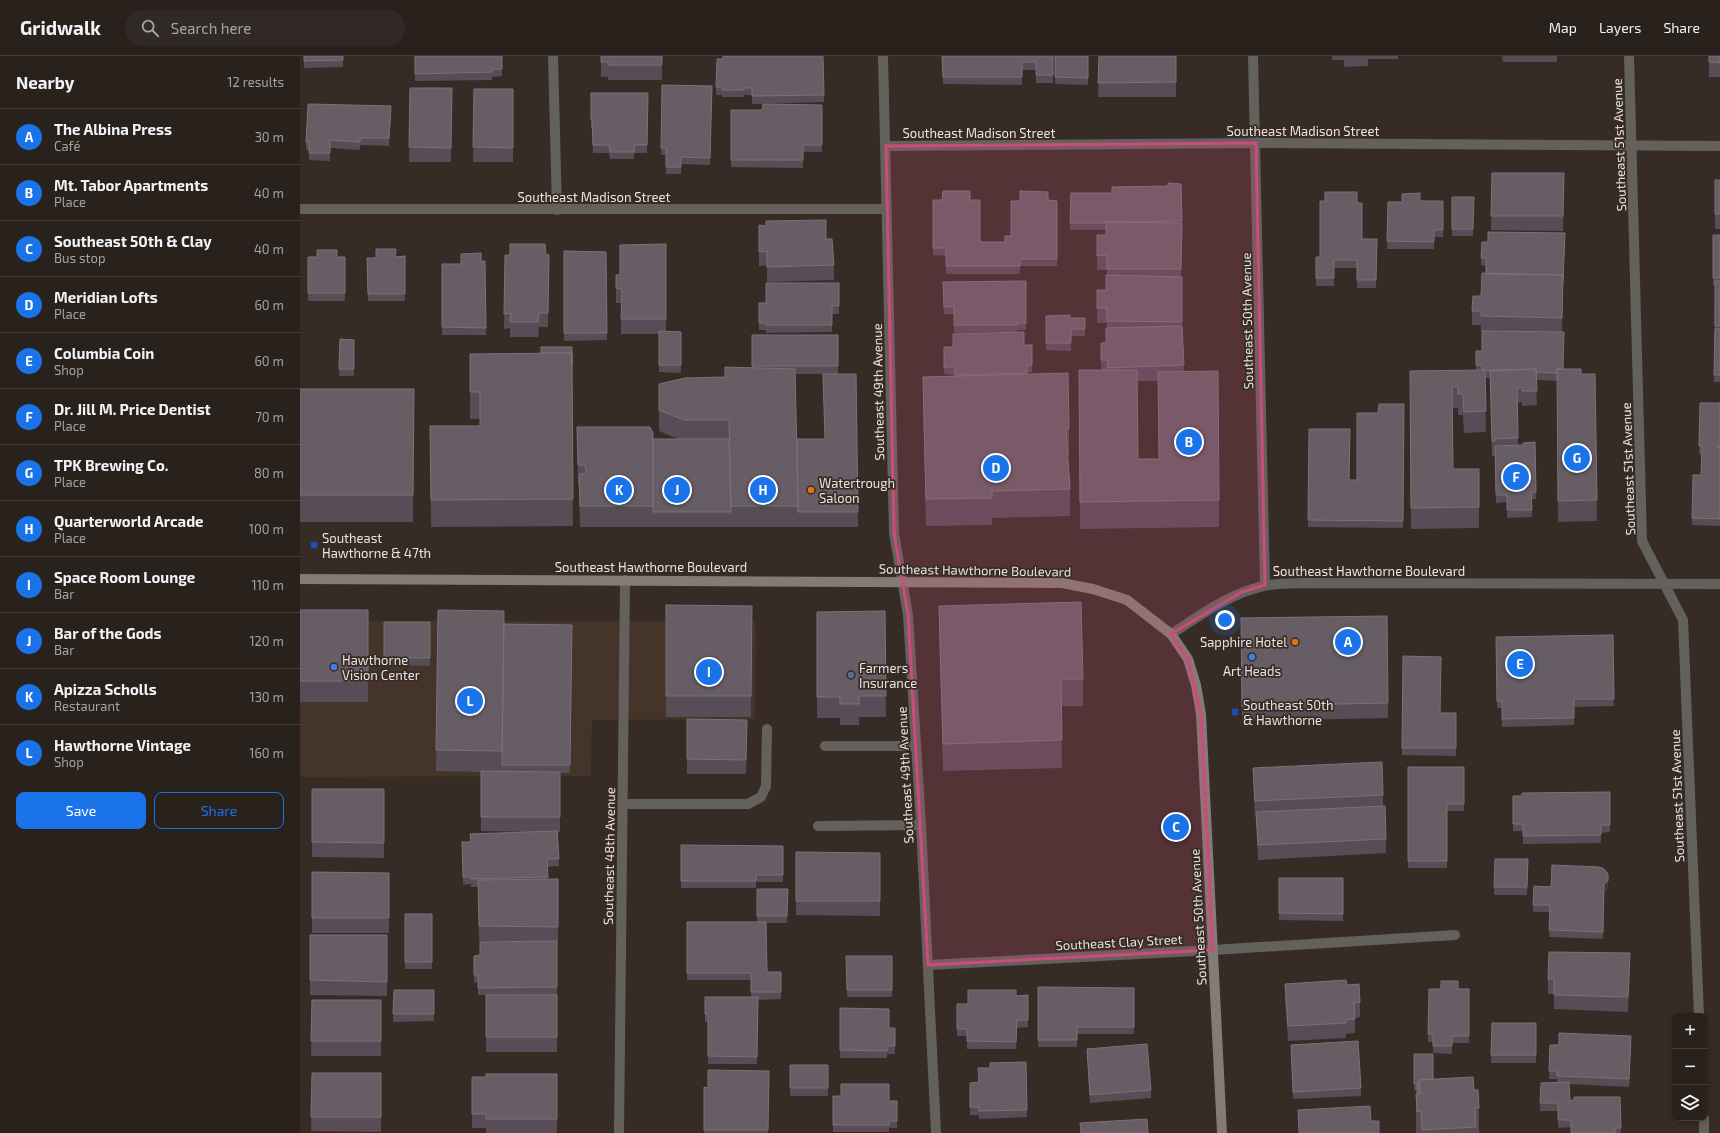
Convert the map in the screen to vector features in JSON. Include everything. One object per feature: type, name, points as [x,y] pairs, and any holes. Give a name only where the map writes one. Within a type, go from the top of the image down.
[{"type":"main road","name":"Southeast Hawthorne Boulevard","points":[[300,579],[1062,583],[1093,588],[1127,600],[1171,634]]},
{"type":"main road","name":"Southeast 50th Avenue","points":[[1171,634],[1188,659],[1196,685],[1201,714],[1222,1133]]},
{"type":"street","points":[[553,56],[557,210]]},
{"type":"street","name":"Southeast 49th Avenue","points":[[883,56],[888,209],[894,533],[908,615],[921,825],[936,1133]]},
{"type":"street","name":"Southeast 50th Avenue","points":[[1253,56],[1265,585]]},
{"type":"street","name":"Southeast 51st Avenue","points":[[1629,56],[1642,541],[1683,620],[1699,1013]]},
{"type":"street","name":"Southeast Madison Street","points":[[886,146],[1256,143],[1720,146]]},
{"type":"street","name":"Southeast Madison Street","points":[[300,209],[888,209]]},
{"type":"street","name":"Southeast 48th Avenue","points":[[619,1133],[625,580]]},
{"type":"street","name":"Southeast Hawthorne Boulevard","points":[[1171,634],[1214,607],[1242,592],[1265,585],[1301,583],[1720,584]]},
{"type":"street","points":[[623,804],[748,804],[761,797],[766,786],[767,729]]},
{"type":"street","points":[[825,746],[916,746]]},
{"type":"street","points":[[818,826],[921,825]]},
{"type":"street","name":"Southeast Clay Street","points":[[928,965],[1213,950],[1455,935]]},
{"type":"street","points":[[1704,1121],[1704,1133]]},
{"type":"highlighted area","points":[[1256,143],[1265,585],[1242,592],[1171,634],[1188,659],[1201,714],[1213,950],[928,965],[908,615],[894,533],[886,146]]},
{"type":"shaded area","points":[[300,621],[756,621],[755,719],[592,720],[591,776],[300,777]]},
{"type":"building","points":[[304,56],[343,56],[343,60],[304,61]]},
{"type":"building","points":[[415,56],[502,56],[502,69],[492,69],[492,72],[415,74]]},
{"type":"building","points":[[601,56],[662,56],[662,65],[608,65],[608,62],[601,62]]},
{"type":"building","points":[[723,56],[823,56],[824,95],[752,96],[752,88],[744,88],[744,90],[722,90],[722,87],[716,87],[717,59],[723,59]]},
{"type":"building","points":[[942,56],[1053,56],[1053,75],[1036,75],[1036,62],[1022,62],[1022,77],[943,77]]},
{"type":"building","points":[[1055,56],[1088,56],[1088,78],[1055,77]]},
{"type":"building","points":[[1099,56],[1176,56],[1176,82],[1098,83]]},
{"type":"building","points":[[1709,56],[1720,56],[1720,63],[1709,62]]},
{"type":"building","points":[[662,85],[712,86],[710,158],[681,157],[681,167],[666,167],[666,148],[661,148]]},
{"type":"building","points":[[410,88],[452,88],[451,148],[409,147]]},
{"type":"building","points":[[474,89],[513,89],[513,148],[473,147]]},
{"type":"building","points":[[591,93],[648,93],[647,145],[634,145],[634,152],[610,152],[609,145],[593,145]]},
{"type":"building","points":[[308,104],[391,106],[389,138],[360,138],[360,142],[330,140],[330,153],[309,153],[309,142],[306,142]]},
{"type":"building","points":[[763,104],[822,105],[822,145],[803,145],[803,160],[731,160],[731,110],[762,110]]},
{"type":"building","points":[[1492,173],[1564,173],[1563,216],[1491,216]]},
{"type":"building","points":[[1715,180],[1720,180],[1720,214],[1715,214]]},
{"type":"building","points":[[1168,183],[1181,184],[1182,221],[1070,223],[1071,193],[1112,193],[1112,187],[1168,186]]},
{"type":"building","points":[[943,191],[970,191],[970,200],[980,200],[980,242],[1005,242],[1005,236],[1011,236],[1011,201],[1020,201],[1020,191],[1048,192],[1048,200],[1057,201],[1057,259],[1020,259],[1020,266],[946,266],[946,248],[933,248],[933,200],[942,200]]},
{"type":"building","points":[[1325,192],[1357,192],[1357,203],[1362,203],[1362,239],[1377,239],[1376,280],[1357,280],[1357,260],[1334,260],[1334,278],[1316,278],[1316,257],[1320,257],[1320,201],[1325,201]]},
{"type":"building","points":[[1420,193],[1420,201],[1443,201],[1443,230],[1434,230],[1434,242],[1387,241],[1388,202],[1402,202],[1402,194]]},
{"type":"building","points":[[1452,197],[1474,197],[1473,229],[1452,229]]},
{"type":"building","points":[[826,220],[826,239],[832,239],[834,265],[767,267],[767,251],[759,252],[759,225],[766,226],[766,221]]},
{"type":"building","points":[[1106,222],[1182,223],[1181,269],[1107,269],[1107,255],[1097,256],[1097,235],[1106,235]]},
{"type":"building","points":[[1488,232],[1565,233],[1563,281],[1563,275],[1486,274],[1486,258],[1481,258],[1482,242],[1488,242]]},
{"type":"building","points":[[1713,235],[1720,235],[1720,278],[1713,278]]},
{"type":"building","points":[[510,244],[545,244],[546,254],[549,255],[548,313],[539,313],[538,322],[510,322],[511,313],[504,314],[505,255],[510,255]]},
{"type":"building","points":[[666,244],[666,319],[621,319],[622,289],[616,288],[616,275],[620,275],[620,245]]},
{"type":"building","points":[[376,249],[396,249],[395,257],[405,256],[405,294],[368,294],[367,258],[376,258]]},
{"type":"building","points":[[317,250],[337,250],[337,257],[345,257],[345,293],[308,293],[308,257],[317,257]]},
{"type":"building","points":[[564,251],[606,252],[607,333],[564,333]]},
{"type":"building","points":[[481,253],[481,261],[485,261],[486,328],[442,327],[442,264],[461,264],[461,254]]},
{"type":"building","points":[[1482,273],[1563,275],[1562,318],[1481,316],[1481,311],[1472,311],[1473,296],[1481,296]]},
{"type":"building","points":[[1106,275],[1182,277],[1182,322],[1107,321],[1107,308],[1097,308],[1097,290],[1106,290]]},
{"type":"building","points":[[1026,281],[1026,323],[1017,323],[1017,325],[954,325],[954,306],[944,307],[943,282]]},
{"type":"building","points":[[1715,281],[1720,281],[1720,326],[1715,326]]},
{"type":"building","points":[[766,283],[839,283],[839,306],[832,306],[832,325],[766,325],[766,323],[759,323],[759,303],[766,303]]},
{"type":"building","points":[[1070,315],[1070,318],[1085,318],[1085,329],[1071,329],[1071,343],[1046,343],[1046,316]]},
{"type":"building","points":[[1182,326],[1184,365],[1107,368],[1108,360],[1101,360],[1101,343],[1106,343],[1106,328]]},
{"type":"building","points":[[1715,329],[1720,329],[1720,375],[1714,375]]},
{"type":"building","points":[[659,331],[681,332],[681,365],[659,365]]},
{"type":"building","points":[[1482,331],[1564,332],[1563,369],[1557,369],[1557,373],[1536,372],[1536,369],[1482,370],[1482,365],[1476,365],[1476,351],[1482,351]]},
{"type":"building","points":[[1024,332],[1024,345],[1032,345],[1032,365],[1027,365],[1027,373],[955,375],[955,367],[944,367],[944,347],[953,347],[953,334]]},
{"type":"building","points":[[752,335],[838,335],[838,366],[752,366]]},
{"type":"building","points":[[340,339],[354,340],[354,369],[339,369]]},
{"type":"building","points":[[541,347],[572,347],[572,353],[541,353]]},
{"type":"building","points":[[572,353],[573,499],[431,500],[430,426],[480,426],[480,392],[470,392],[470,354]]},
{"type":"building","points":[[725,367],[795,369],[798,506],[731,506],[729,420],[684,420],[659,410],[659,384],[685,378],[725,377]]},
{"type":"building","points":[[1536,369],[1537,391],[1522,391],[1522,387],[1517,388],[1518,438],[1495,439],[1495,441],[1492,441],[1490,370]]},
{"type":"building","points":[[1557,369],[1581,369],[1581,374],[1595,374],[1597,500],[1558,501]]},
{"type":"building","points":[[1079,370],[1137,370],[1138,459],[1159,459],[1158,372],[1218,371],[1219,500],[1080,502]]},
{"type":"building","points":[[1485,370],[1486,411],[1464,412],[1463,394],[1458,394],[1458,387],[1452,387],[1453,469],[1479,469],[1479,507],[1411,508],[1410,371]]},
{"type":"building","points":[[1068,373],[1069,429],[1066,429],[1070,489],[992,491],[992,498],[926,499],[923,377]]},
{"type":"building","points":[[823,374],[856,374],[858,512],[798,512],[797,439],[825,439]]},
{"type":"building","points":[[300,389],[414,389],[413,495],[300,495]]},
{"type":"building","points":[[1700,403],[1720,403],[1720,519],[1692,518],[1693,475],[1701,475],[1702,446],[1699,446]]},
{"type":"building","points":[[1379,404],[1404,404],[1403,521],[1308,520],[1309,429],[1350,429],[1349,480],[1357,480],[1357,413],[1378,413]]},
{"type":"building","points":[[577,427],[650,427],[653,433],[653,506],[580,506],[579,474],[586,474],[585,465],[578,465]]},
{"type":"building","points":[[653,439],[729,439],[731,512],[653,512]]},
{"type":"building","points":[[1535,442],[1536,492],[1531,492],[1532,510],[1507,510],[1507,495],[1496,495],[1495,446],[1523,445],[1523,443]]},
{"type":"building","points":[[1081,602],[1083,679],[1061,679],[1062,740],[943,744],[939,606]]},
{"type":"building","points":[[666,605],[752,606],[751,696],[666,696]]},
{"type":"building","name":"Hawthorne Vision Center","points":[[300,610],[368,610],[368,681],[300,681]]},
{"type":"building","points":[[438,610],[504,611],[502,751],[436,750]]},
{"type":"building","name":"Farmers Insurance","points":[[885,611],[886,696],[859,696],[859,704],[840,704],[840,697],[817,697],[817,612]]},
{"type":"building","points":[[1387,616],[1388,703],[1242,706],[1241,618]]},
{"type":"building","points":[[384,622],[430,622],[430,658],[384,658]]},
{"type":"building","points":[[504,624],[572,625],[570,765],[502,765]]},
{"type":"building","points":[[1613,635],[1614,699],[1574,699],[1574,718],[1502,719],[1502,701],[1497,701],[1496,637]]},
{"type":"building","points":[[1403,656],[1441,657],[1440,713],[1456,713],[1456,748],[1402,748]]},
{"type":"building","points":[[687,719],[747,720],[746,760],[687,759]]},
{"type":"building","points":[[1382,762],[1383,795],[1255,801],[1253,768]]},
{"type":"building","points":[[1408,767],[1464,767],[1464,804],[1447,804],[1447,861],[1408,861]]},
{"type":"building","points":[[481,771],[560,772],[560,817],[481,817]]},
{"type":"building","points":[[312,789],[384,789],[384,843],[312,842]]},
{"type":"building","points":[[1610,792],[1610,825],[1601,825],[1601,835],[1523,836],[1523,824],[1513,824],[1513,796],[1522,796],[1522,793]]},
{"type":"building","points":[[1385,806],[1386,839],[1258,845],[1256,812]]},
{"type":"building","points":[[557,831],[559,859],[547,859],[548,877],[471,879],[471,877],[463,877],[462,842],[471,842],[470,834]]},
{"type":"building","points":[[681,845],[783,846],[783,875],[756,875],[756,881],[681,881]]},
{"type":"building","points":[[796,852],[880,853],[880,901],[796,901]]},
{"type":"building","points":[[1495,859],[1528,859],[1527,887],[1494,887]]},
{"type":"building","points":[[1552,865],[1599,867],[1604,869],[1608,874],[1608,881],[1604,884],[1603,932],[1549,930],[1550,905],[1533,905],[1534,886],[1551,887]]},
{"type":"building","points":[[312,872],[389,873],[389,918],[312,918]]},
{"type":"building","points":[[1279,878],[1343,878],[1343,914],[1279,913]]},
{"type":"building","points":[[558,879],[558,927],[479,926],[478,880]]},
{"type":"building","points":[[757,889],[788,889],[787,916],[757,916]]},
{"type":"building","points":[[405,914],[432,914],[432,962],[405,962]]},
{"type":"building","points":[[687,922],[766,922],[767,972],[781,972],[781,992],[751,992],[751,973],[687,973]]},
{"type":"building","points":[[310,935],[387,935],[387,982],[310,980]]},
{"type":"building","points":[[557,941],[557,987],[478,988],[478,975],[474,975],[474,956],[480,955],[480,942]]},
{"type":"building","points":[[1549,952],[1630,953],[1628,997],[1554,995],[1554,979],[1548,979]]},
{"type":"building","points":[[846,956],[892,956],[892,990],[847,990]]},
{"type":"building","points":[[1346,980],[1347,985],[1359,984],[1360,1002],[1354,1003],[1355,1019],[1346,1020],[1346,1023],[1288,1026],[1285,984]]},
{"type":"building","points":[[1441,981],[1458,981],[1458,989],[1469,989],[1469,1036],[1452,1036],[1452,1046],[1433,1046],[1433,1034],[1428,1034],[1429,989],[1441,989]]},
{"type":"building","points":[[1038,987],[1134,988],[1134,1027],[1077,1027],[1077,1040],[1038,1040]]},
{"type":"building","points":[[394,990],[434,990],[434,1014],[393,1014]]},
{"type":"building","points":[[968,990],[1016,990],[1016,996],[1028,995],[1028,1020],[1017,1020],[1016,1042],[967,1041],[967,1029],[957,1029],[957,1004],[968,1004]]},
{"type":"building","points":[[486,995],[557,995],[557,1037],[486,1037]]},
{"type":"building","points":[[705,997],[758,997],[757,1057],[708,1056],[708,1015],[705,1014]]},
{"type":"building","points":[[312,1000],[381,1000],[381,1041],[311,1041]]},
{"type":"building","points":[[840,1008],[889,1009],[889,1028],[895,1028],[895,1046],[887,1046],[887,1051],[840,1050]]},
{"type":"building","points":[[1492,1023],[1536,1023],[1536,1055],[1491,1055]]},
{"type":"building","points":[[1559,1033],[1631,1036],[1629,1079],[1557,1076],[1557,1071],[1549,1071],[1550,1045],[1559,1045]]},
{"type":"building","points":[[1358,1041],[1361,1088],[1293,1092],[1291,1045]]},
{"type":"building","points":[[1147,1044],[1151,1090],[1090,1095],[1087,1049]]},
{"type":"building","points":[[1414,1054],[1433,1054],[1433,1079],[1419,1080],[1419,1094],[1417,1094],[1417,1083],[1414,1084]]},
{"type":"building","points":[[1026,1062],[1027,1110],[979,1111],[979,1107],[970,1107],[970,1083],[979,1082],[978,1068],[990,1068],[990,1063]]},
{"type":"building","points":[[790,1065],[828,1065],[828,1088],[790,1088]]},
{"type":"building","points":[[708,1070],[769,1071],[768,1130],[704,1130],[704,1087],[708,1088]]},
{"type":"building","points":[[312,1073],[381,1073],[381,1117],[311,1117]]},
{"type":"building","points":[[486,1074],[557,1074],[557,1119],[486,1119],[486,1114],[472,1114],[472,1077],[486,1077]]},
{"type":"building","points":[[1473,1077],[1474,1090],[1478,1090],[1479,1108],[1475,1108],[1476,1127],[1422,1130],[1421,1111],[1417,1112],[1416,1094],[1420,1094],[1419,1080]]},
{"type":"building","points":[[1569,1082],[1570,1102],[1571,1100],[1574,1100],[1574,1097],[1620,1097],[1621,1128],[1615,1128],[1615,1133],[1571,1133],[1571,1120],[1558,1120],[1558,1103],[1540,1103],[1541,1083]]},
{"type":"building","points":[[841,1084],[889,1084],[889,1101],[897,1101],[897,1121],[889,1121],[889,1125],[833,1125],[833,1096],[841,1096]]},
{"type":"building","points":[[1370,1106],[1371,1121],[1379,1121],[1379,1133],[1299,1133],[1298,1110]]},
{"type":"building","points":[[1147,1119],[1148,1133],[1081,1133],[1080,1123]]},
{"type":"place","name":"Mt. Tabor Apartments","points":[[1189,442]]},
{"type":"place","name":"TPK Brewing Co.","points":[[1577,458]]},
{"type":"place","name":"Meridian Lofts","points":[[996,468]]},
{"type":"place","name":"Dr. Jill M. Price Dentist","points":[[1516,477]]},
{"type":"place","name":"Apizza Scholls","points":[[619,490]]},
{"type":"place","name":"Bar of the Gods","points":[[677,490]]},
{"type":"place","name":"Quarterworld Arcade","points":[[763,490]]},
{"type":"place","name":"Watertrough Saloon","points":[[811,490]]},
{"type":"place","name":"Southeast Hawthorne & 47th","points":[[314,545]]},
{"type":"place","name":"Sapphire Hotel","points":[[1295,642]]},
{"type":"place","name":"The Albina Press","points":[[1348,642]]},
{"type":"place","name":"Art Heads","points":[[1252,657]]},
{"type":"place","name":"Columbia Coin","points":[[1520,664]]},
{"type":"place","name":"Hawthorne Vision Center","points":[[334,667]]},
{"type":"place","name":"Space Room Lounge","points":[[709,672]]},
{"type":"place","name":"Farmers Insurance","points":[[851,675]]},
{"type":"place","name":"Hawthorne Vintage","points":[[470,701]]},
{"type":"place","name":"Southeast 50th & Hawthorne","points":[[1235,712]]},
{"type":"place","name":"Southeast 50th & Clay","points":[[1176,827]]}]
